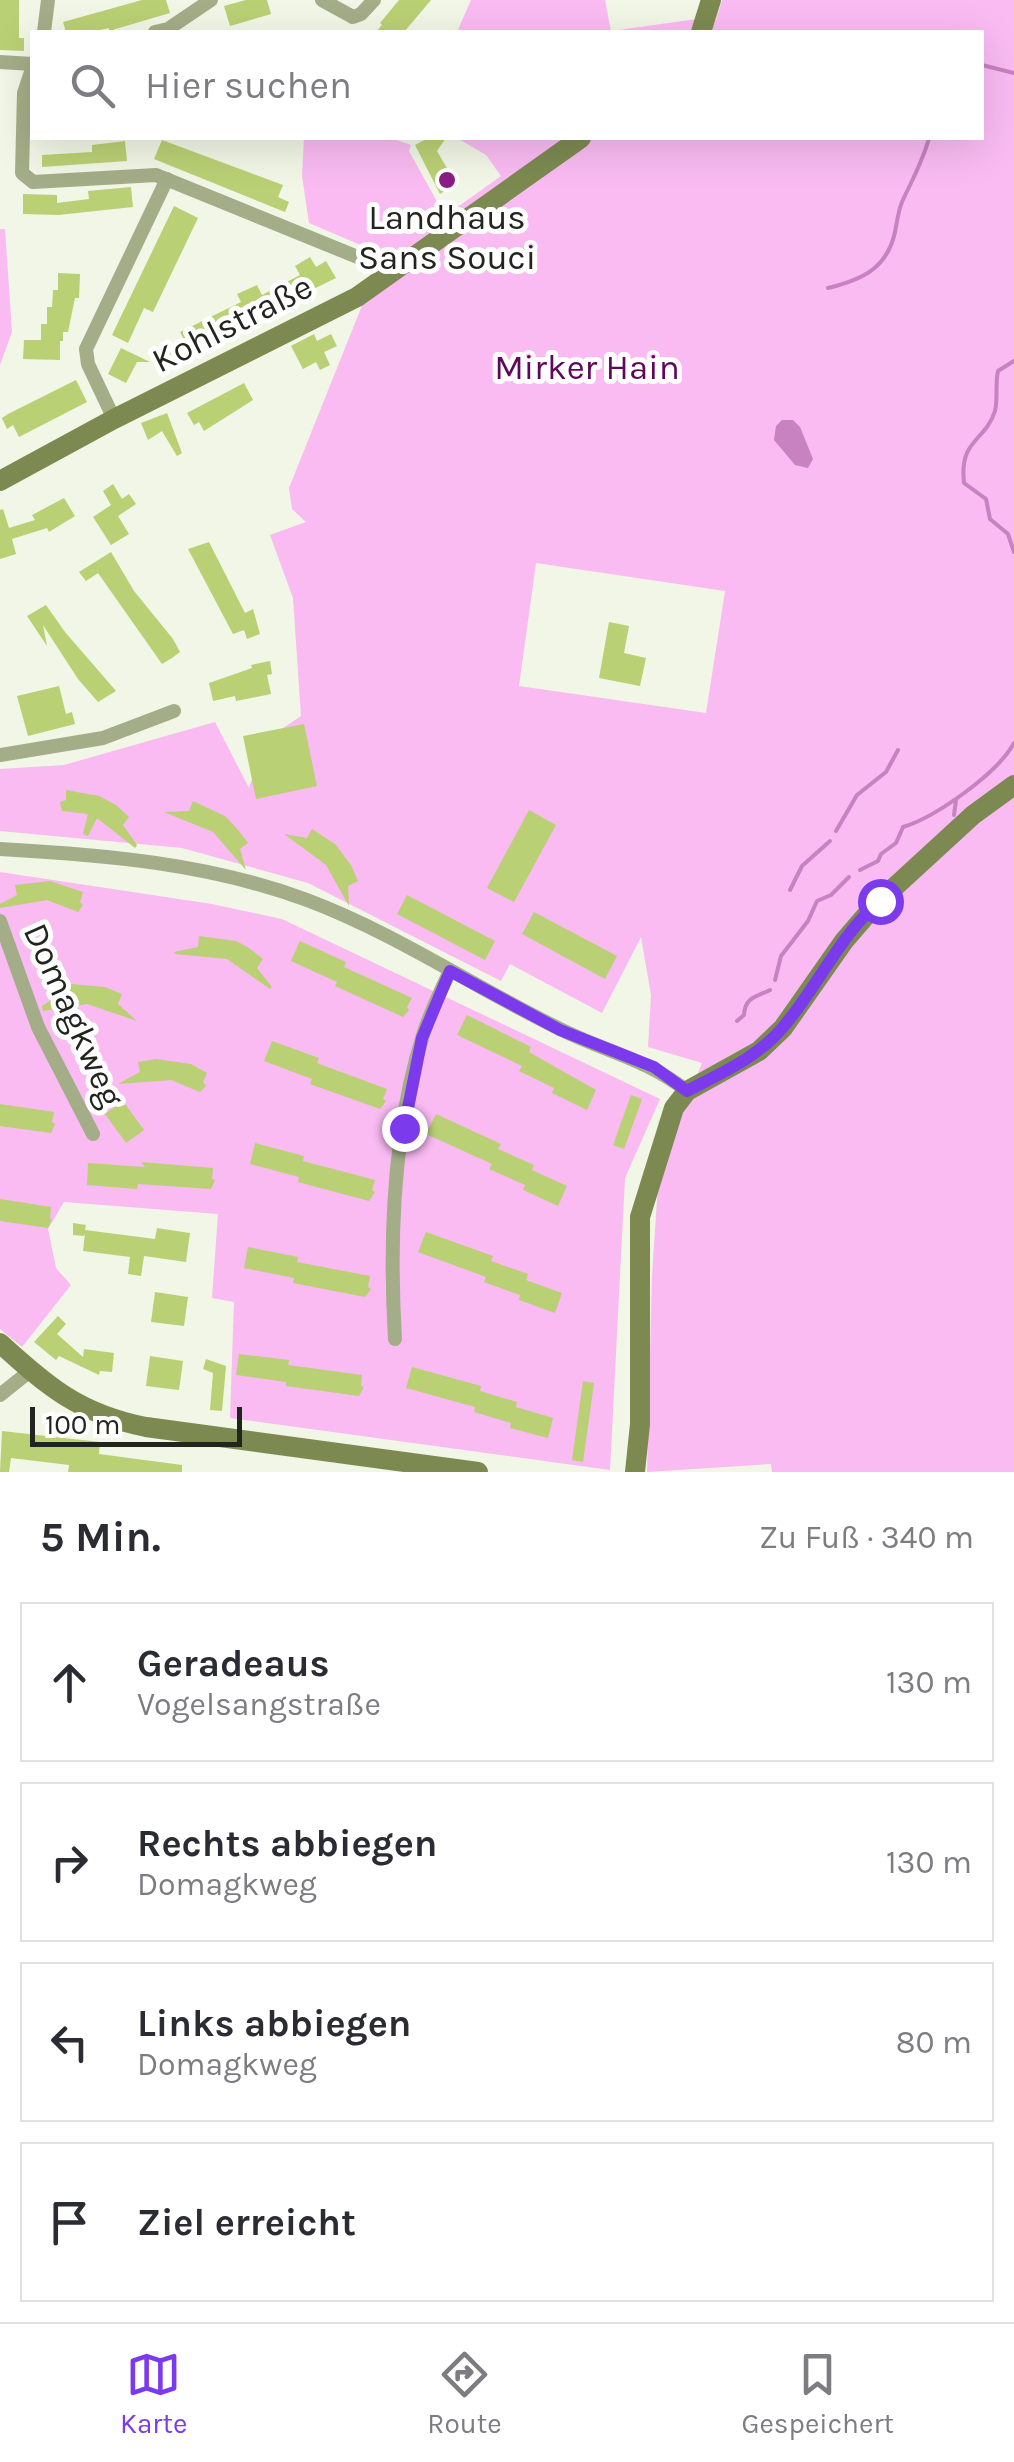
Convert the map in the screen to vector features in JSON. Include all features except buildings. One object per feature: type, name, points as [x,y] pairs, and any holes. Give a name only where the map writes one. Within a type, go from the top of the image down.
[{"type":"street","points":[[44,30],[48,0]]},
{"type":"street","points":[[162,30],[211,0]]},
{"type":"street","points":[[322,0],[353,18],[374,0]]},
{"type":"street","points":[[703,30],[711,0]]},
{"type":"street","points":[[0,62],[30,67]]},
{"type":"street","points":[[30,74],[24,93],[22,173],[33,182],[141,174],[167,179],[392,272]]},
{"type":"street","name":"Kohlstraße","points":[[0,481],[357,297],[578,140]]},
{"type":"street","points":[[114,419],[88,364],[86,348],[167,179]]},
{"type":"street","points":[[0,755],[103,738],[174,711]]},
{"type":"street","points":[[635,1472],[640,1424],[640,1217],[674,1108],[687,1091],[759,1051],[783,1028],[844,941],[875,906],[973,815],[1014,785]]},
{"type":"street","points":[[0,848],[122,856],[202,869],[309,901],[372,928],[560,1030],[654,1067],[687,1091]]},
{"type":"street","name":"Domagkweg","points":[[0,921],[38,1027],[93,1134]]},
{"type":"street","points":[[395,1340],[392,1256],[404,1128],[422,1038],[450,971]]},
{"type":"street","points":[[0,1344],[72,1402],[130,1424],[478,1472]]},
{"type":"street","points":[[0,1394],[30,1371]]},
{"type":"green space","name":"Mirker Hain","points":[[471,0],[605,0],[611,30],[458,30]]},
{"type":"green space","name":"Mirker Hain","points":[[722,0],[1014,0],[1014,1472],[772,1472],[771,1464],[647,1472],[659,1170],[702,1063],[648,1047],[651,995],[641,937],[602,1013],[510,964],[501,981],[308,883],[182,848],[0,831],[0,769],[64,765],[215,722],[249,788],[265,740],[301,716],[293,598],[270,535],[306,522],[292,509],[289,488],[363,303],[414,268],[309,223],[302,176],[304,140],[397,140],[411,145],[409,151],[445,216],[501,176],[486,155],[460,140],[984,140],[984,30],[618,30],[716,20]],"holes":[[[536,563],[725,591],[706,713],[519,686]]]},
{"type":"green space","points":[[0,229],[5,229],[12,332],[0,365]]},
{"type":"green space","points":[[0,872],[212,904],[282,919],[660,1099],[625,1178],[610,1470],[230,1418],[234,1302],[212,1298],[218,1214],[64,1202],[48,1229],[56,1268],[71,1285],[22,1347],[0,1329]]},
{"type":"shaded area","points":[[782,420],[793,420],[800,427],[813,459],[808,468],[795,465],[774,440],[776,426]]},
{"type":"waterway","points":[[984,66],[1014,73]]},
{"type":"waterway","points":[[828,288],[862,277],[886,255],[902,202],[928,140]]},
{"type":"waterway","points":[[1014,361],[998,371],[995,411],[969,449],[963,469],[964,483],[986,499],[990,519],[1008,534],[1014,552]]},
{"type":"waterway","points":[[860,870],[878,861],[896,843],[903,827],[932,814],[981,780],[1014,743]]},
{"type":"waterway","points":[[836,831],[857,795],[886,772],[898,750]]},
{"type":"waterway","points":[[954,815],[956,800]]},
{"type":"waterway","points":[[790,890],[802,866],[830,841]]},
{"type":"waterway","points":[[775,980],[781,956],[808,921],[817,901],[831,895],[849,877]]},
{"type":"waterway","points":[[737,1021],[749,1001],[770,990]]},
{"type":"place","name":"Landhaus Sans Souci","points":[[447,180]]},
{"type":"route","points":[[404,1128],[426,1024],[450,971],[560,1030],[654,1067],[687,1091],[759,1051],[783,1028],[844,941],[880,901]]}]
